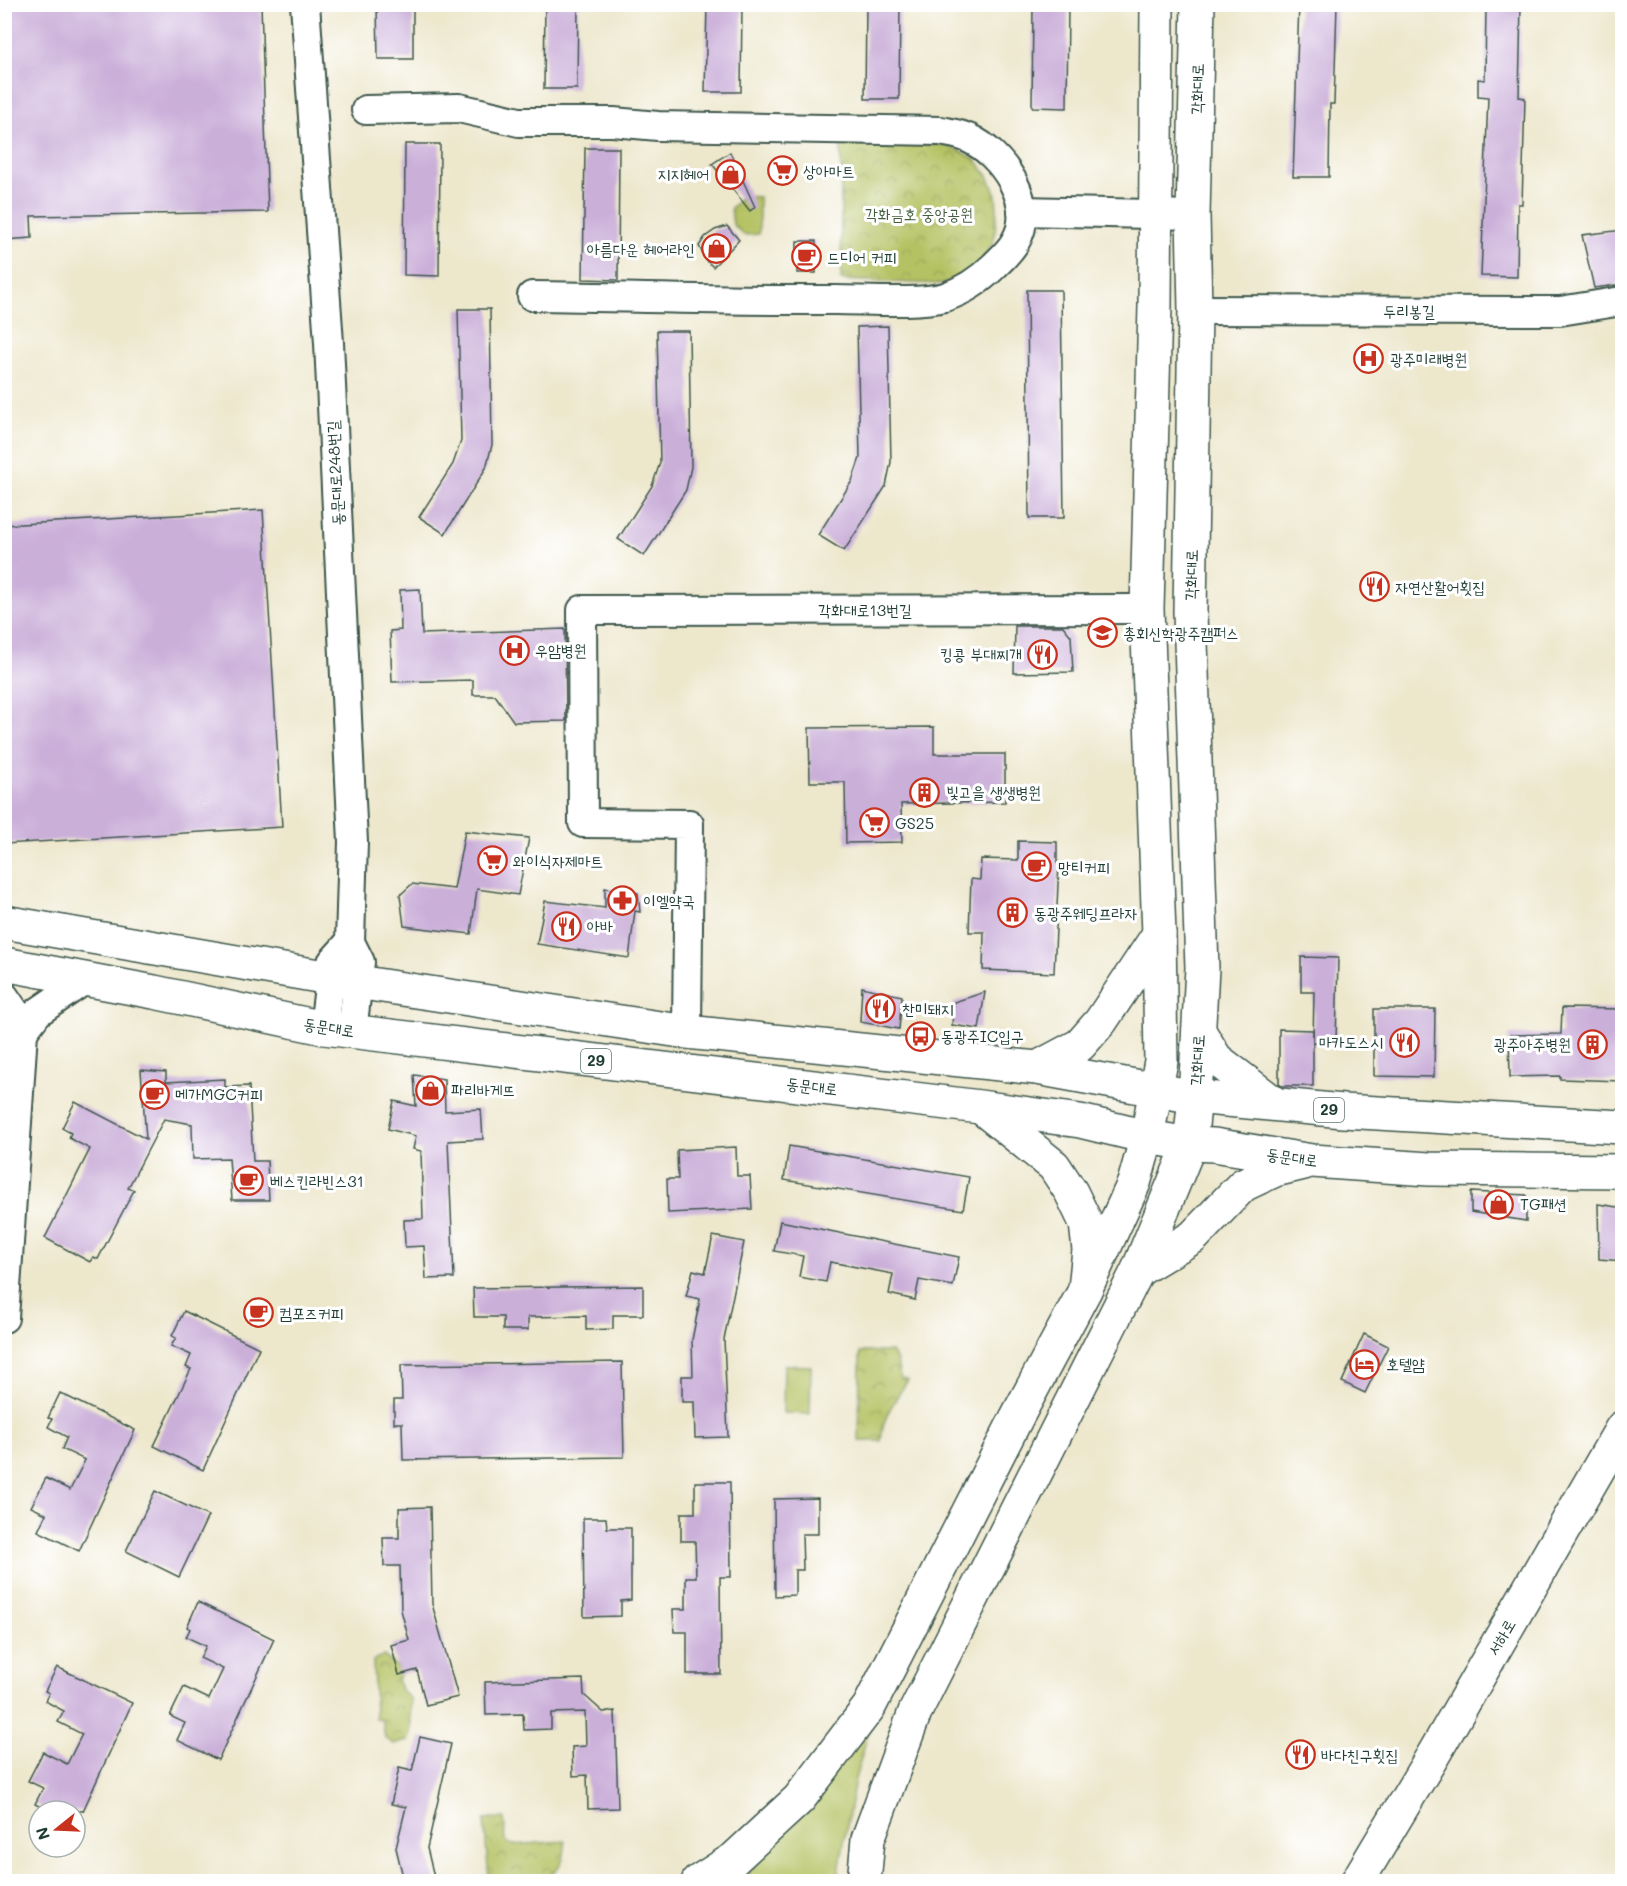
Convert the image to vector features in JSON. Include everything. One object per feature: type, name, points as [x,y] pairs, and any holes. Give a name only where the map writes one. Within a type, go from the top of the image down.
[{"type":"main road","points":[[698,1881],[734,1859],[799,1799],[869,1707],[1013,1425],[1085,1290],[1134,1183],[1147,1137],[1161,1061],[1147,609],[1155,306],[1156,4]]},
{"type":"main road","name":"각화대로","points":[[864,1881],[868,1839],[915,1712],[1138,1270],[1190,1144],[1202,968],[1190,612],[1195,310],[1193,215],[1198,4]]},
{"type":"main road","name":"29","points":[[4,922],[344,980],[687,1032],[1037,1068],[1195,1097],[1343,1111],[1623,1127]]},
{"type":"main road","points":[[1037,1068],[1080,1045],[1101,1021],[1158,934]]},
{"type":"main road","name":"동문대로","points":[[4,964],[338,1030],[980,1107],[1080,1121],[1147,1137],[1190,1144],[1312,1161],[1429,1168],[1623,1171]]},
{"type":"main road","points":[[1199,1031],[1216,1059],[1275,1104]]},
{"type":"main road","points":[[980,1107],[1054,1166],[1071,1192],[1086,1223],[1089,1250],[1085,1290]]},
{"type":"main road","points":[[1138,1270],[1193,1237],[1243,1185],[1275,1170],[1312,1161]]},
{"type":"main road","name":"서하로","points":[[1357,1881],[1441,1742],[1623,1428]]},
{"type":"street","name":"동문대로248번길","points":[[305,4],[329,343],[353,842],[350,942],[360,962],[344,980],[338,1030]]},
{"type":"street","points":[[366,110],[459,108],[519,122],[613,122],[658,126],[941,131],[969,138],[994,158],[1010,176],[1022,201],[1022,223],[1016,240],[1005,255],[975,281],[943,297],[915,300],[810,300],[532,296]]},
{"type":"street","points":[[1022,211],[1193,215]]},
{"type":"street","name":"두리봉길","points":[[1195,310],[1560,311],[1623,301]]},
{"type":"street","name":"각화대로13번길","points":[[687,1032],[688,824],[583,823],[582,610],[1147,609]]},
{"type":"street","points":[[23,1032],[38,1012],[86,979]]},
{"type":"street","points":[[4,996],[15,1012],[23,1032],[4,1318]]},
{"type":"street","points":[[1339,1881],[1378,1845]]},
{"type":"street","points":[[1375,1881],[1378,1845]]},
{"type":"green space","name":"각화금호 중앙공원","points":[[841,143],[944,145],[975,159],[988,176],[996,195],[997,211],[994,241],[978,268],[942,284],[841,280]]},
{"type":"green space","points":[[743,196],[759,197],[759,234],[744,235],[733,225],[731,208]]},
{"type":"green space","points":[[860,1352],[891,1352],[897,1361],[900,1378],[908,1380],[887,1416],[881,1441],[859,1441]]},
{"type":"green space","points":[[784,1365],[811,1366],[810,1414],[783,1413]]},
{"type":"green space","points":[[384,1656],[397,1667],[400,1674],[397,1680],[402,1691],[410,1698],[411,1732],[408,1741],[394,1744],[385,1738],[382,1720],[375,1718],[373,1661]]},
{"type":"green space","points":[[869,1730],[855,1779],[839,1871],[840,1881],[715,1882]]},
{"type":"green space","points":[[504,1818],[506,1841],[512,1845],[565,1841],[563,1859],[544,1881],[489,1881],[484,1820]]},
{"type":"building","points":[[4,4],[261,4],[268,212],[31,216],[32,238],[4,240]]},
{"type":"building","points":[[377,4],[413,4],[413,59],[378,59]]},
{"type":"building","points":[[545,4],[578,4],[577,89],[544,89]]},
{"type":"building","points":[[707,4],[742,4],[741,92],[705,92]]},
{"type":"building","points":[[866,4],[900,4],[899,99],[865,99]]},
{"type":"building","points":[[1033,4],[1068,4],[1067,108],[1032,107]]},
{"type":"building","points":[[1299,4],[1337,4],[1334,104],[1330,104],[1329,177],[1293,177]]},
{"type":"building","points":[[1486,4],[1521,4],[1519,97],[1525,98],[1522,204],[1518,204],[1517,277],[1481,276],[1488,97],[1478,96],[1478,79],[1485,80]]},
{"type":"building","points":[[405,144],[440,144],[439,276],[404,275]]},
{"type":"building","points":[[585,148],[619,148],[618,280],[583,279]]},
{"type":"building","name":"지지헤어","points":[[730,152],[755,207],[750,211],[712,164]]},
{"type":"building","name":"아름다운 헤어라인","points":[[727,226],[739,240],[713,267],[706,260],[699,246],[705,237]]},
{"type":"building","points":[[1623,230],[1623,284],[1594,288],[1582,235]]},
{"type":"building","name":"드디어 커피","points":[[797,241],[816,241],[816,273],[797,273]]},
{"type":"building","points":[[1027,290],[1061,290],[1064,518],[1029,518]]},
{"type":"building","points":[[458,309],[490,309],[492,445],[486,468],[445,534],[419,517],[453,464],[461,441]]},
{"type":"building","points":[[888,326],[891,462],[886,486],[844,551],[818,535],[852,481],[860,458],[857,327]]},
{"type":"building","points":[[657,331],[689,331],[691,467],[686,490],[644,556],[618,539],[652,486],[660,463]]},
{"type":"building","points":[[263,510],[282,827],[4,844],[4,525]]},
{"type":"building","points":[[420,589],[422,634],[565,629],[566,721],[514,722],[495,695],[473,695],[473,680],[392,682],[390,631],[401,630],[400,590]]},
{"type":"building","name":"킹콩 부대찌개","points":[[1015,626],[1063,626],[1071,636],[1073,672],[1014,673]]},
{"type":"building","name":"빛고을 생생병원","points":[[934,727],[934,754],[1005,754],[1005,802],[901,804],[902,842],[846,843],[845,782],[810,782],[809,728]]},
{"type":"building","name":"와이식자제마트","points":[[465,831],[529,838],[518,895],[477,889],[471,934],[404,926],[400,895],[412,884],[454,889]]},
{"type":"building","name":"동광주웨딩프라자","points":[[1018,841],[1057,842],[1057,862],[1059,862],[1054,973],[983,970],[984,932],[969,932],[971,879],[980,880],[981,859],[1018,860]]},
{"type":"building","points":[[605,888],[638,893],[640,912],[635,911],[629,958],[537,944],[545,901],[605,908]]},
{"type":"building","points":[[1301,957],[1338,958],[1336,1043],[1313,1042],[1314,992],[1301,992]]},
{"type":"building","name":"찬미돼지","points":[[862,987],[902,996],[899,1029],[860,1022]]},
{"type":"building","points":[[985,992],[979,1029],[952,1025],[954,1002]]},
{"type":"building","name":"광주아주병원","points":[[1562,1008],[1623,1009],[1623,1081],[1560,1079],[1560,1076],[1510,1077],[1509,1035],[1561,1034]]},
{"type":"building","name":"마카도스시","points":[[1374,1009],[1435,1009],[1434,1077],[1374,1076]]},
{"type":"building","points":[[1279,1029],[1313,1030],[1313,1086],[1282,1086],[1279,1084]]},
{"type":"building","points":[[141,1070],[166,1072],[166,1082],[225,1079],[225,1087],[249,1086],[253,1161],[267,1161],[269,1200],[232,1200],[229,1158],[193,1159],[192,1124],[164,1119],[128,1188],[134,1190],[98,1259],[93,1257],[90,1262],[45,1238],[90,1149],[69,1138],[71,1133],[62,1128],[75,1102],[146,1139]]},
{"type":"building","points":[[414,1075],[444,1079],[445,1111],[481,1109],[483,1139],[448,1141],[454,1278],[426,1279],[424,1246],[405,1247],[404,1220],[423,1219],[421,1151],[413,1149],[416,1136],[388,1129],[394,1101],[416,1106]]},
{"type":"building","points":[[789,1146],[969,1177],[963,1210],[784,1180]]},
{"type":"building","points":[[736,1147],[737,1176],[750,1176],[752,1209],[668,1213],[667,1179],[678,1179],[677,1150]]},
{"type":"building","name":"TG패션","points":[[1471,1192],[1526,1195],[1526,1221],[1471,1212]]},
{"type":"building","points":[[1598,1204],[1623,1208],[1623,1261],[1599,1259]]},
{"type":"building","points":[[780,1221],[959,1257],[953,1286],[919,1280],[915,1300],[889,1294],[893,1274],[830,1262],[826,1282],[799,1277],[803,1256],[774,1251]]},
{"type":"building","points":[[713,1236],[744,1242],[724,1339],[728,1437],[695,1438],[694,1402],[682,1402],[682,1376],[693,1376],[692,1340],[700,1299],[686,1296],[693,1270],[705,1273]]},
{"type":"building","points":[[643,1286],[643,1315],[613,1315],[613,1329],[586,1330],[586,1316],[528,1317],[528,1330],[503,1330],[503,1317],[474,1317],[473,1288]]},
{"type":"building","points":[[184,1311],[259,1348],[203,1470],[154,1446],[191,1369],[186,1367],[191,1355],[171,1346],[176,1338],[172,1336]]},
{"type":"building","name":"호텔얌","points":[[1364,1334],[1388,1346],[1365,1393],[1342,1382]]},
{"type":"building","points":[[622,1362],[624,1457],[403,1460],[402,1423],[394,1423],[394,1400],[402,1400],[401,1365]]},
{"type":"building","points":[[60,1393],[135,1430],[79,1551],[38,1531],[46,1514],[31,1507],[46,1478],[70,1490],[85,1460],[62,1449],[67,1437],[48,1427],[52,1419],[48,1418]]},
{"type":"building","points":[[695,1482],[730,1482],[731,1577],[720,1577],[721,1674],[687,1674],[687,1632],[674,1632],[673,1609],[686,1609],[686,1577],[696,1577],[695,1541],[681,1541],[681,1513],[695,1513]]},
{"type":"building","points":[[155,1491],[208,1516],[179,1577],[126,1551]]},
{"type":"building","points":[[818,1498],[818,1534],[802,1534],[803,1570],[795,1570],[795,1595],[775,1596],[774,1499]]},
{"type":"building","points":[[430,1507],[432,1604],[458,1697],[426,1705],[417,1670],[399,1675],[391,1645],[409,1640],[401,1610],[400,1566],[384,1566],[383,1538],[399,1538],[399,1508]]},
{"type":"building","points":[[583,1518],[606,1518],[607,1528],[631,1528],[631,1600],[621,1601],[621,1616],[584,1617]]},
{"type":"building","points":[[198,1602],[274,1639],[218,1760],[177,1740],[185,1723],[170,1716],[184,1687],[209,1699],[223,1669],[200,1658],[206,1646],[186,1637],[190,1629],[187,1627]]},
{"type":"building","points":[[57,1667],[132,1703],[87,1802],[87,1799],[38,1799],[43,1788],[28,1781],[43,1752],[67,1764],[82,1734],[58,1722],[64,1711],[45,1701],[49,1693],[45,1691]]},
{"type":"building","points":[[583,1679],[584,1695],[603,1712],[615,1711],[618,1808],[588,1809],[587,1775],[573,1776],[572,1747],[586,1746],[585,1712],[551,1713],[551,1729],[524,1730],[523,1714],[486,1715],[485,1682]]},
{"type":"building","points":[[420,1737],[451,1744],[427,1848],[435,1881],[404,1881],[396,1848],[406,1807],[391,1804],[399,1768],[412,1771]]},
{"type":"place","name":"상아마트","points":[[782,171]]},
{"type":"place","name":"지지헤어","points":[[730,174]]},
{"type":"place","name":"아름다운 헤어라인","points":[[716,249]]},
{"type":"place","name":"드디어 커피","points":[[806,257]]},
{"type":"place","name":"광주미래병원","points":[[1369,359]]},
{"type":"place","name":"자연산활어횟집","points":[[1374,587]]},
{"type":"place","name":"총회신학광주캠퍼스","points":[[1102,633]]},
{"type":"place","name":"우암병원","points":[[514,650]]},
{"type":"place","name":"킹콩 부대찌개","points":[[1043,654]]},
{"type":"place","name":"빛고을 생생병원","points":[[925,792]]},
{"type":"place","name":"GS25","points":[[874,823]]},
{"type":"place","name":"와이식자제마트","points":[[492,861]]},
{"type":"place","name":"망티커피","points":[[1037,867]]},
{"type":"place","name":"이엘약국","points":[[622,901]]},
{"type":"place","name":"동광주웨딩프라자","points":[[1013,913]]},
{"type":"place","name":"아바","points":[[566,926]]},
{"type":"place","name":"찬미돼지","points":[[881,1009]]},
{"type":"place","name":"동광주IC입구","points":[[920,1036]]},
{"type":"place","name":"마카도스시","points":[[1404,1042]]},
{"type":"place","name":"광주아주병원","points":[[1592,1044]]},
{"type":"place","name":"파리바게뜨","points":[[430,1090]]},
{"type":"place","name":"메가MGC커피","points":[[154,1094]]},
{"type":"place","name":"베스킨라빈스31","points":[[249,1181]]},
{"type":"place","name":"TG패션","points":[[1499,1204]]},
{"type":"place","name":"컴포즈커피","points":[[258,1313]]},
{"type":"place","name":"호텔얌","points":[[1365,1364]]},
{"type":"place","name":"바다친구횟집","points":[[1300,1755]]}]
